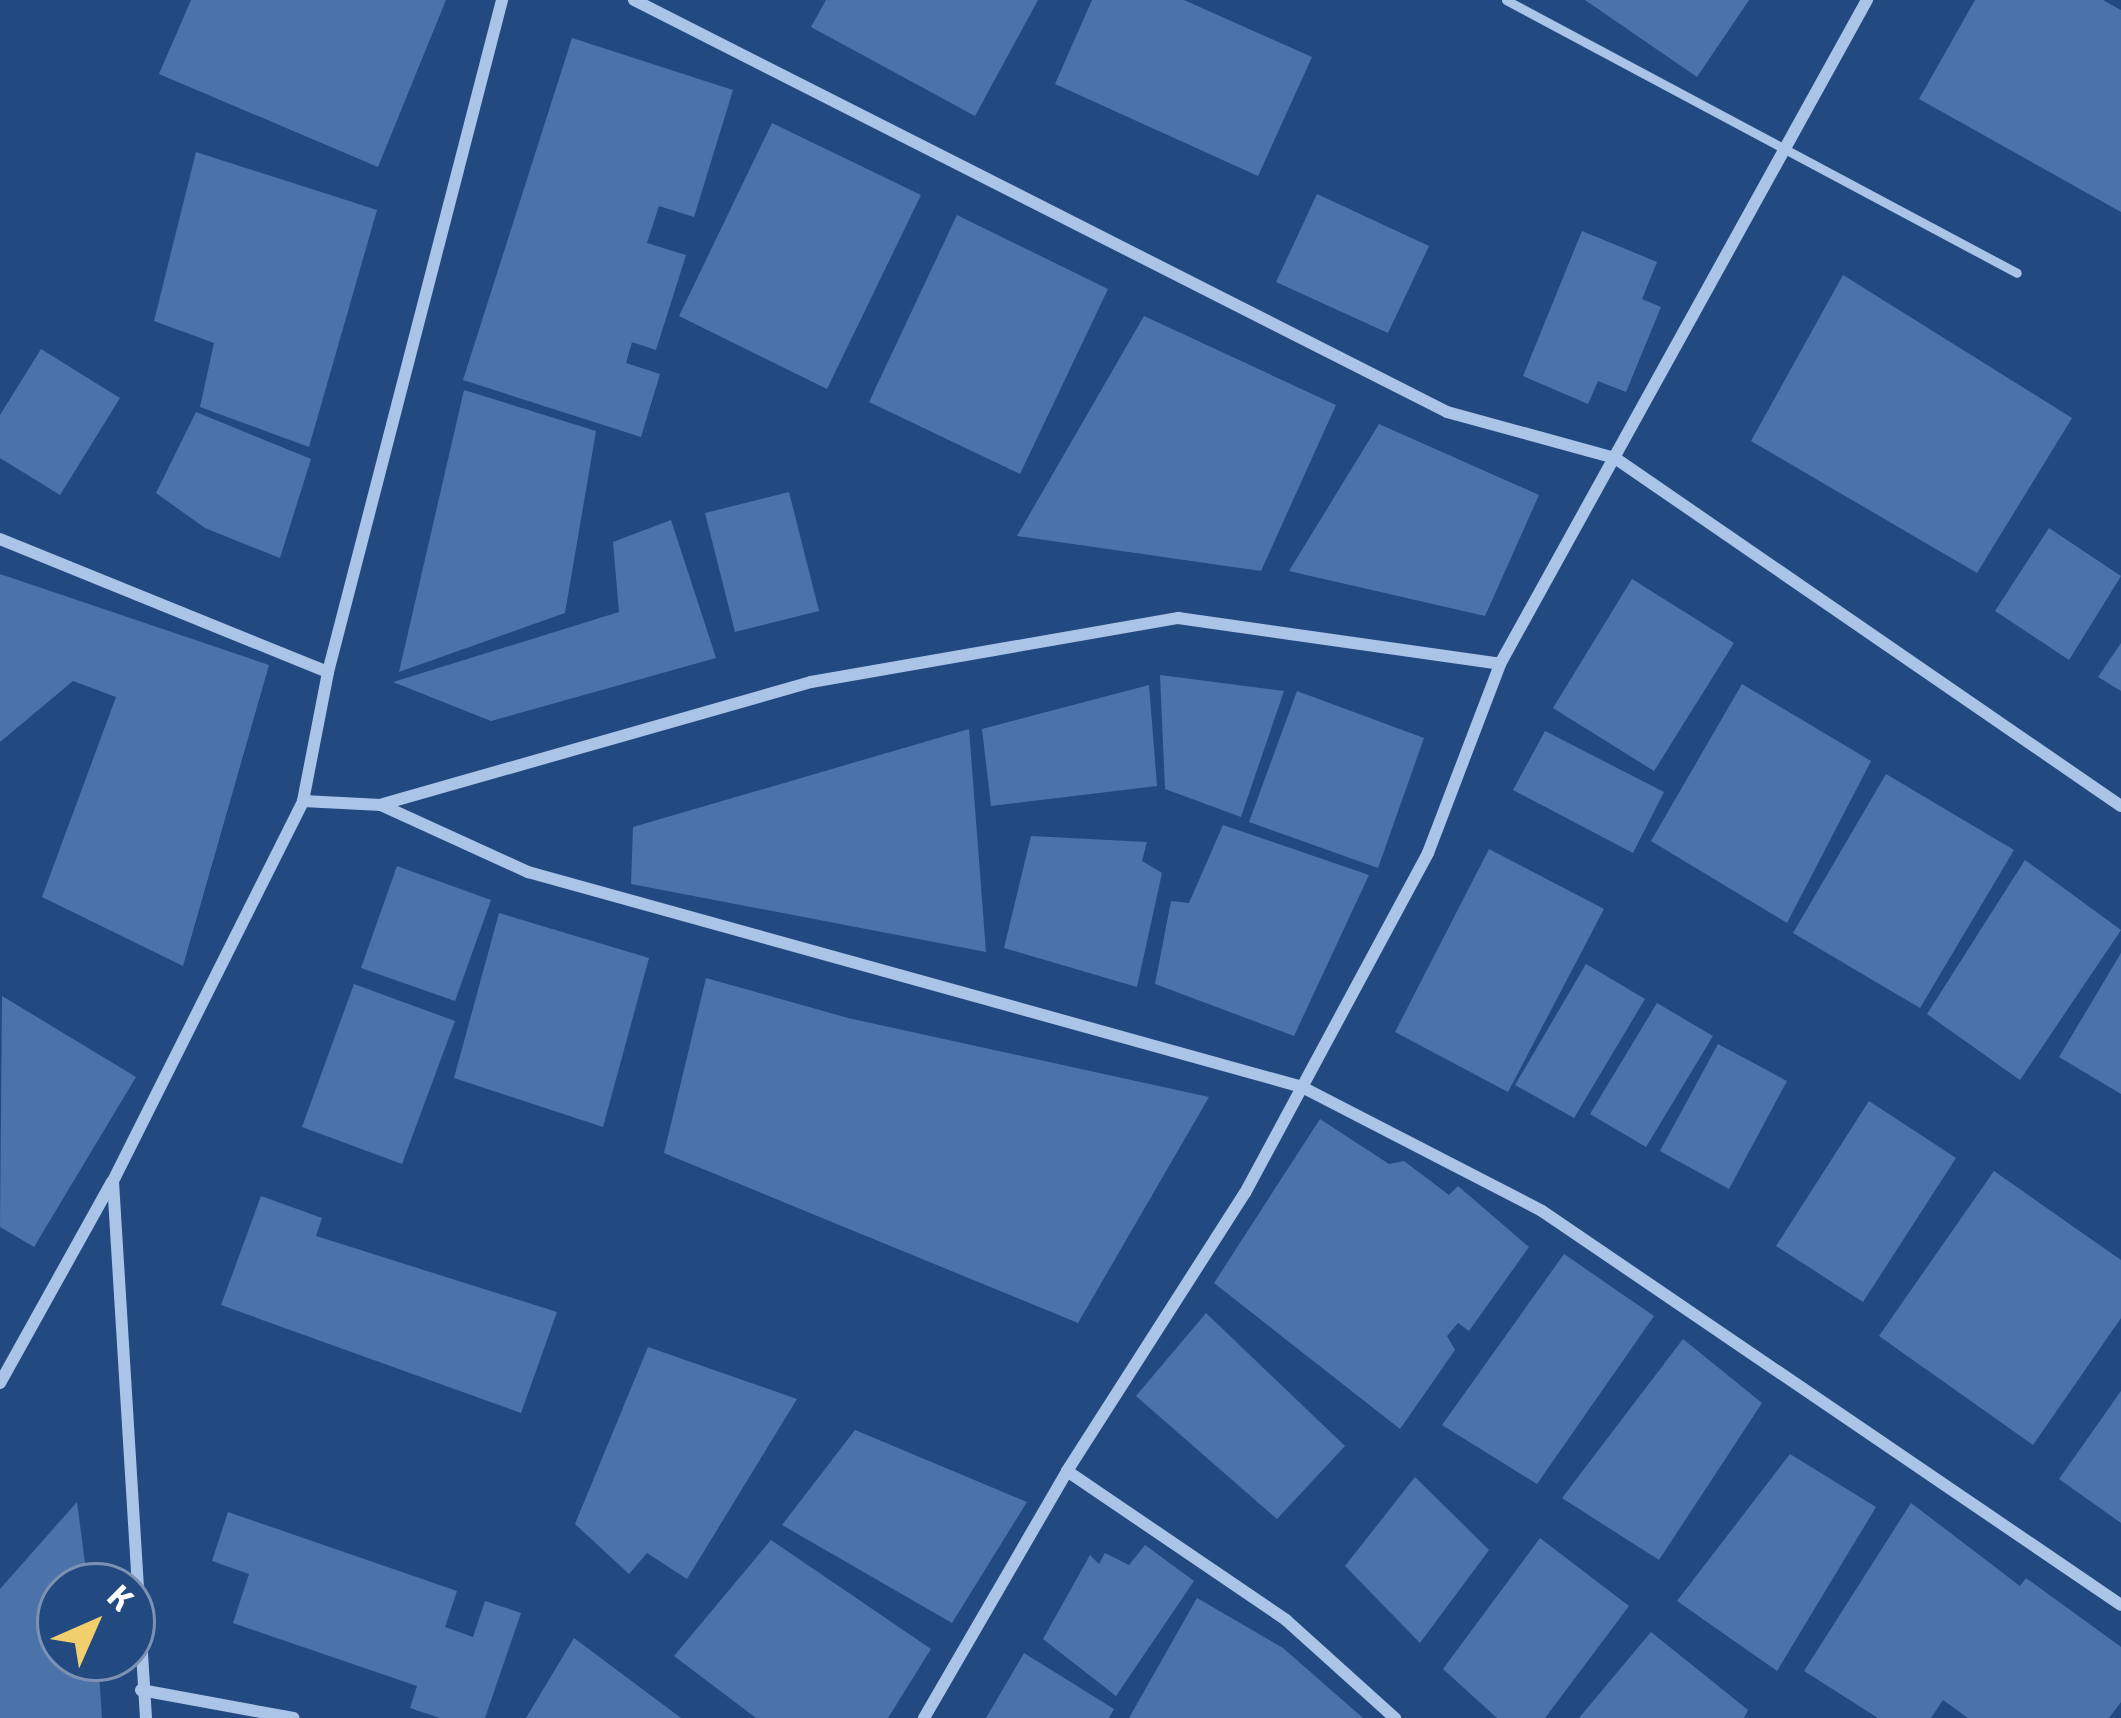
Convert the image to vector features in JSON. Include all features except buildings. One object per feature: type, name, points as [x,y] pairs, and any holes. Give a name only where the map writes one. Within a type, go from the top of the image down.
[{"type":"street","points":[[0,1383],[113,1181],[303,801],[328,672],[502,0]]},
{"type":"street","points":[[634,0],[1447,412],[1615,458],[2121,806]]},
{"type":"street","points":[[924,1718],[1067,1471],[1245,1193],[1428,853],[1500,664],[1867,0]]},
{"type":"street","points":[[0,538],[328,672]]},
{"type":"street","points":[[303,801],[382,805],[811,682],[1178,619],[1500,664]]},
{"type":"street","points":[[382,805],[528,872],[1302,1087],[1542,1211],[2121,1605]]},
{"type":"street","points":[[113,1181],[146,1718]]},
{"type":"street","points":[[1067,1471],[1286,1619],[1395,1718]]},
{"type":"street","points":[[142,1690],[293,1718]]},
{"type":"lane","points":[[1506,0],[1787,146],[2017,273]]}]
